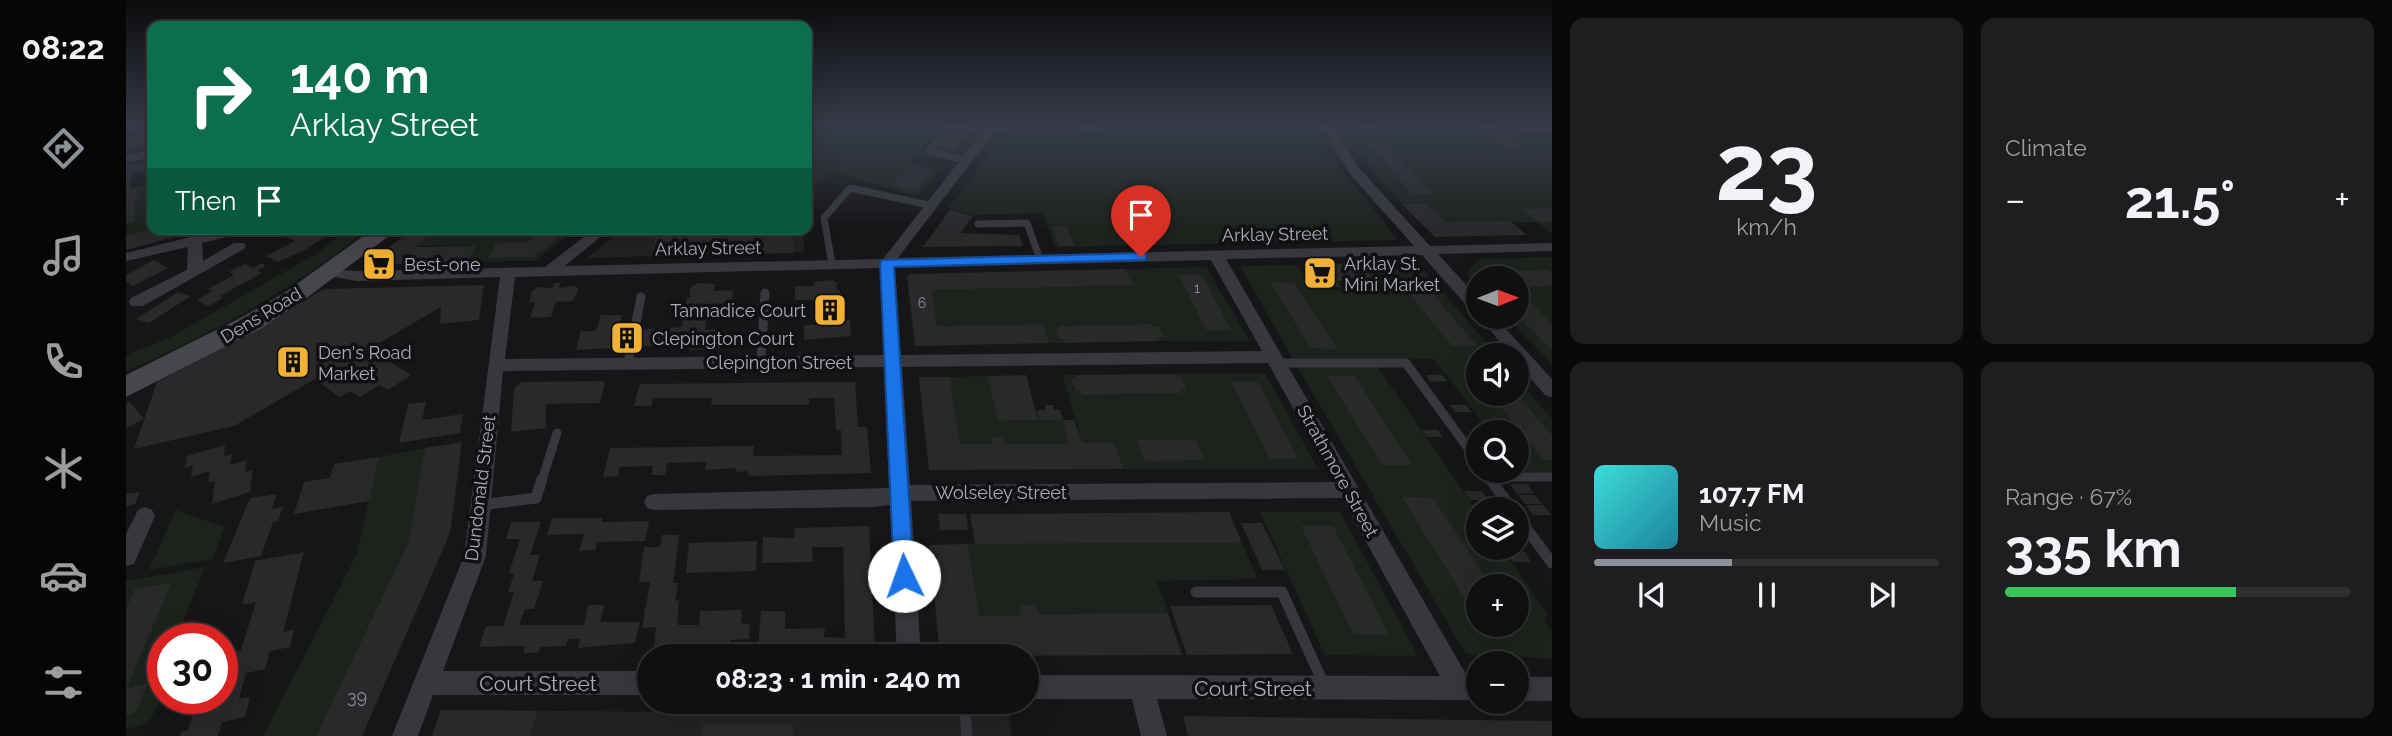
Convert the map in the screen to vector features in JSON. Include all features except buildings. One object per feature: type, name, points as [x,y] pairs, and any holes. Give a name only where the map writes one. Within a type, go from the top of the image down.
[{"type":"main road","name":"Dens Road","points":[[126,387],[251,323],[379,235]]},
{"type":"street","points":[[908,644],[887,263],[964,161]]},
{"type":"street","points":[[1349,161],[1466,295]]},
{"type":"street","points":[[126,257],[216,235]]},
{"type":"street","points":[[549,271],[595,235]]},
{"type":"street","points":[[195,240],[195,272]]},
{"type":"street","points":[[137,302],[239,246]]},
{"type":"street","name":"Arklay Street","points":[[328,272],[343,276],[1552,247]]},
{"type":"street","name":"Strathmore Street","points":[[1216,255],[1349,490],[1466,681]]},
{"type":"street","name":"Dundonald Street","points":[[405,736],[475,556],[495,365],[509,272]]},
{"type":"street","points":[[1497,329],[1552,391]]},
{"type":"street","name":"Clepington Street","points":[[495,365],[761,361],[1275,360]]},
{"type":"street","name":"Wolseley Street","points":[[654,502],[874,499],[932,492],[1349,490]]},
{"type":"street","points":[[126,557],[145,516]]},
{"type":"street","name":"Court Street","points":[[426,683],[637,683]]},
{"type":"street","name":"Court Street","points":[[1039,687],[1466,688]]},
{"type":"street","points":[[1142,688],[1154,736]]},
{"type":"street","points":[[1529,688],[1552,689]]},
{"type":"lane","points":[[832,264],[824,218],[850,188],[929,205]]},
{"type":"lane","points":[[978,224],[1027,223],[1040,259]]},
{"type":"lane","points":[[761,361],[765,293]]},
{"type":"lane","points":[[628,363],[641,297]]},
{"type":"lane","points":[[1275,360],[1406,363],[1466,445]]},
{"type":"lane","points":[[481,505],[536,498],[557,433]]},
{"type":"lane","points":[[1529,476],[1552,477]]},
{"type":"lane","points":[[1529,532],[1552,563]]},
{"type":"lane","points":[[1196,592],[1282,592],[1325,688]]},
{"type":"lane","points":[[965,714],[967,736]]},
{"type":"shaded area","points":[[812,161],[913,161],[940,169],[917,196],[831,172],[812,189]]},
{"type":"shaded area","points":[[984,161],[1334,161],[1398,240],[1055,247],[1043,213],[974,215],[948,208]]},
{"type":"shaded area","points":[[1365,161],[1552,161],[1552,234],[1537,222],[1446,222],[1427,204],[1402,204]]},
{"type":"shaded area","points":[[147,185],[147,231],[126,235],[128,223],[134,222],[136,200],[140,196],[137,196],[138,187]]},
{"type":"shaded area","points":[[340,235],[362,235],[253,308],[126,371],[126,355],[169,338],[318,253]]},
{"type":"shaded area","points":[[431,235],[570,235],[534,261],[468,262],[476,246],[416,246]]},
{"type":"shaded area","points":[[616,235],[804,235],[804,252],[587,258]]},
{"type":"shaded area","points":[[1552,257],[1552,365],[1518,329],[1530,329],[1530,266],[1473,266],[1478,259]]},
{"type":"shaded area","points":[[1417,262],[1466,319],[1466,329],[1475,329],[1487,343],[1466,343],[1466,401],[1434,359],[1293,359],[1240,266],[1296,265],[1316,290],[1382,289],[1361,263]]},
{"type":"shaded area","points":[[1206,267],[1250,341],[1160,341],[1158,338],[1163,337],[1152,324],[1060,326],[1060,329],[1055,330],[1059,339],[1064,339],[1065,343],[1049,343],[1043,324],[937,326],[932,290],[1132,284],[1125,269]]},
{"type":"shaded area","points":[[1297,366],[1377,366],[1467,497],[1466,560],[1510,560],[1520,574],[1466,574],[1466,637],[1529,637],[1529,587],[1549,616],[1542,617],[1552,632],[1552,659],[1529,658],[1529,651],[1466,651],[1466,654]]},
{"type":"shaded area","points":[[1265,373],[1318,469],[1123,469],[1083,443],[1062,375],[1075,375],[1077,379],[1071,379],[1074,390],[1080,390],[1082,395],[1183,393],[1181,389],[1187,388],[1182,377],[1176,377],[1174,374]]},
{"type":"shaded area","points":[[987,376],[998,421],[1063,420],[1068,444],[1005,444],[1004,437],[991,438],[992,444],[960,444],[950,377]]},
{"type":"shaded area","points":[[1529,393],[1552,419],[1552,473],[1529,472],[1529,420],[1481,420],[1470,406],[1529,406]]},
{"type":"shaded area","points":[[425,448],[409,541],[316,736],[263,736],[356,556],[379,457]]},
{"type":"shaded area","points":[[176,510],[224,527],[213,559],[149,570]]},
{"type":"shaded area","points":[[1260,512],[1340,512],[1418,656],[1325,655]]},
{"type":"shaded area","points":[[1242,543],[1258,579],[1157,581],[1168,613],[1039,614],[1037,605],[1019,605],[1021,616],[979,616],[968,544]]},
{"type":"shaded area","points":[[205,567],[182,623],[147,623],[147,714],[153,714],[147,724],[126,729],[126,581]]},
{"type":"shaded area","points":[[441,710],[637,712],[637,714],[1009,715],[1012,736],[432,736]]},
{"type":"place","name":"Best-one","points":[[379,264]]},
{"type":"place","name":"Arklay St. Mini Market","points":[[1320,273]]},
{"type":"place","name":"Tannadice Court","points":[[830,310]]},
{"type":"place","name":"Clepington Court","points":[[627,338]]},
{"type":"place","name":"Den's Road Market","points":[[293,362]]},
{"type":"route","points":[[904,576],[887,263],[1141,257]]}]
